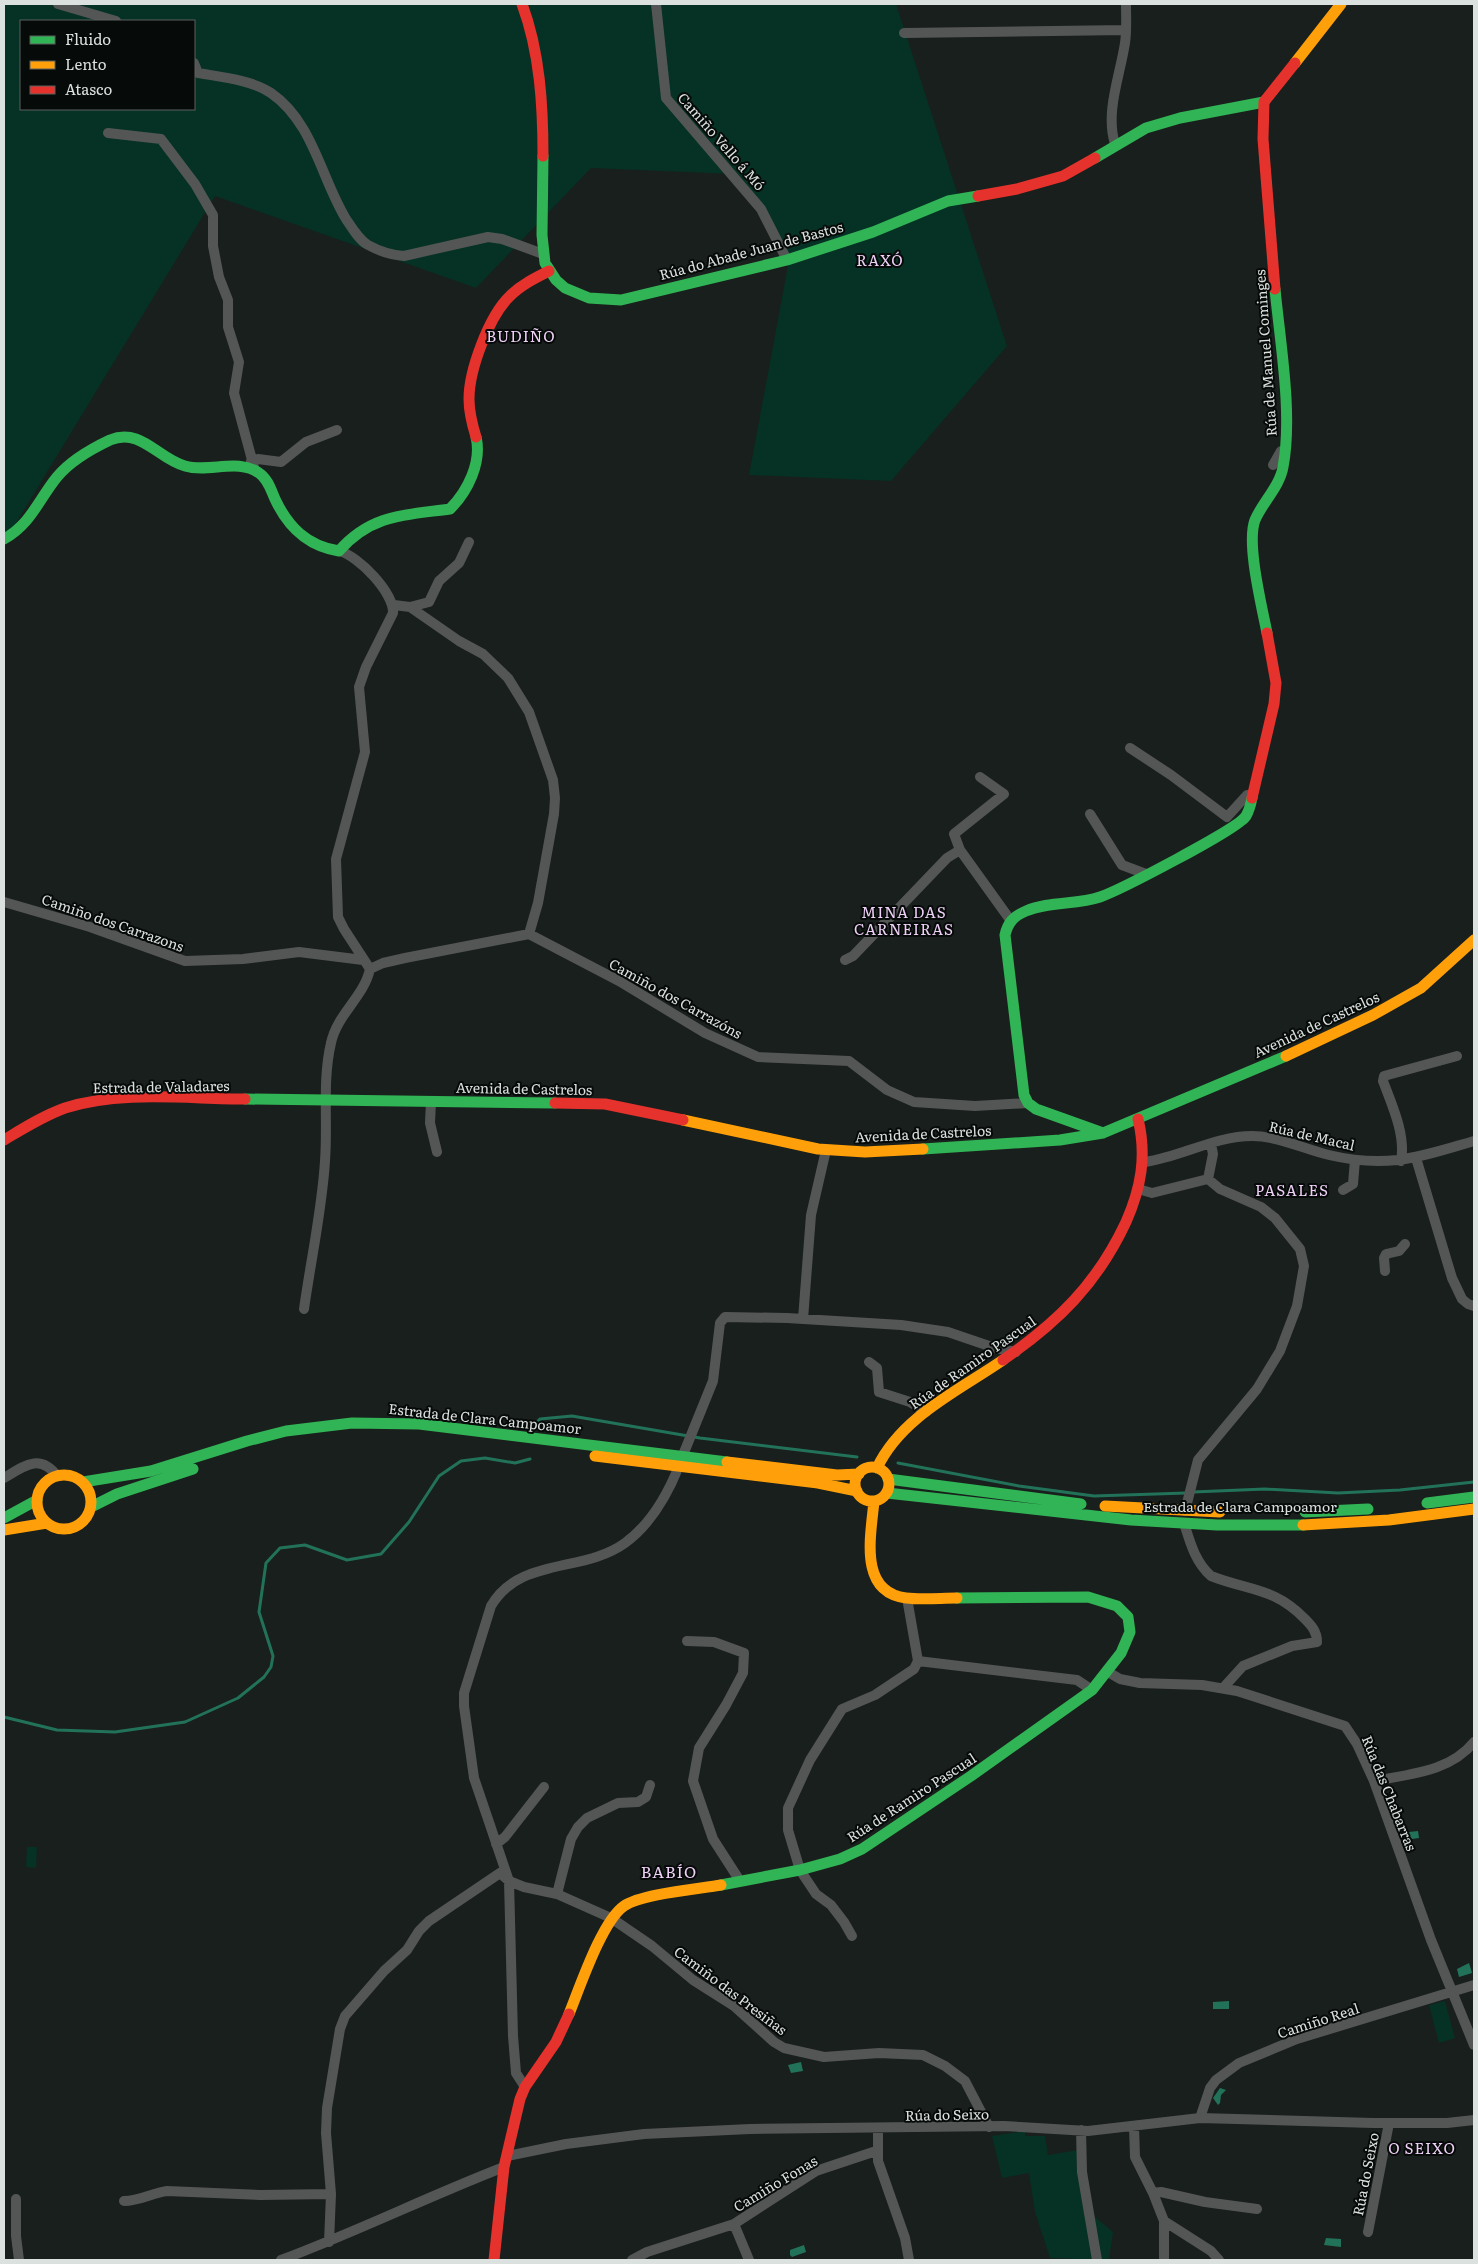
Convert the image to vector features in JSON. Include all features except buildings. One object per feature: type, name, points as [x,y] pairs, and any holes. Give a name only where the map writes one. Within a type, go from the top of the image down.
[{"type":"street","points":[[58,4],[113,20]]},
{"type":"street","name":"Rúa do Abade Juan de Bastos","points":[[522,4],[529,23],[543,109],[543,254],[549,270],[560,284],[576,294],[604,300],[622,300],[787,260],[873,232],[948,201],[1017,189],[1063,176],[1115,144],[1146,128],[1180,118],[1264,102]]},
{"type":"street","name":"Camiño Vello á Mó","points":[[656,4],[666,98],[751,196],[770,224],[787,260]]},
{"type":"street","points":[[1115,144],[1112,129],[1114,98],[1126,30],[1126,4]]},
{"type":"street","points":[[1264,102],[1342,4]]},
{"type":"street","points":[[904,33],[1126,30]]},
{"type":"street","points":[[195,66],[198,73],[261,88],[271,93],[289,109],[306,131],[343,213],[367,245],[393,255],[404,256],[488,237],[543,254]]},
{"type":"street","name":"Rúa de Manuel Cominges","points":[[1011,921],[1027,910],[1100,897],[1146,874],[1235,826],[1246,816],[1253,796],[1274,704],[1276,683],[1257,580],[1252,531],[1255,520],[1283,469],[1287,428],[1263,139],[1264,102]]},
{"type":"street","points":[[108,133],[161,139],[195,184],[213,215],[214,246],[219,277],[228,300],[228,327],[239,362],[234,393],[253,466],[268,483],[282,512],[308,542],[323,550],[339,551],[349,555],[370,573],[394,605],[394,613],[366,667],[359,687],[364,752],[336,859],[338,916],[344,930],[370,970],[368,979],[337,1022],[327,1060],[327,1100],[321,1203],[304,1308]]},
{"type":"street","points":[[339,551],[352,537],[375,524],[416,512],[442,511],[454,506],[476,470],[478,462],[477,441],[469,397],[488,326],[503,301],[531,278],[549,270]]},
{"type":"street","points":[[253,466],[258,459],[281,462],[306,442],[338,430]]},
{"type":"street","points":[[4,539],[26,525],[57,478],[74,460],[124,436],[134,437],[146,442],[182,465],[192,468],[253,466]]},
{"type":"street","points":[[1273,465],[1281,451],[1286,450]]},
{"type":"street","points":[[394,605],[410,606],[429,602],[439,581],[459,563],[469,542]]},
{"type":"street","points":[[370,970],[383,963],[405,958],[530,934],[538,903],[554,814],[553,780],[529,712],[508,678],[483,654],[459,641],[410,606]]},
{"type":"street","points":[[1130,748],[1171,775],[1227,817],[1247,795],[1253,796]]},
{"type":"street","points":[[980,777],[1004,794],[954,834],[960,850],[1011,921],[1005,935],[1006,954],[1024,1096],[1028,1103],[1043,1112],[1103,1133]]},
{"type":"street","points":[[1090,814],[1122,865],[1146,874]]},
{"type":"street","points":[[845,960],[853,956],[947,858],[960,850]]},
{"type":"street","name":"Camiño dos Carrazons","points":[[4,902],[90,927],[185,961],[243,959],[299,952],[363,960]]},
{"type":"street","name":"Camiño dos Carrazóns","points":[[530,934],[619,981],[705,1033],[758,1057],[849,1061],[887,1090],[914,1102],[974,1106],[1028,1103]]},
{"type":"street","name":"Avenida de Castrelos","points":[[327,1100],[574,1103],[616,1106],[826,1150],[865,1152],[1060,1140],[1103,1133],[1156,1108],[1270,1064],[1373,1014],[1421,988],[1474,940]]},
{"type":"street","points":[[1401,1161],[1403,1151],[1400,1134],[1396,1117],[1382,1081],[1384,1076],[1457,1056]]},
{"type":"street","name":"Estrada de Valadares","points":[[4,1140],[59,1110],[93,1100],[131,1098],[327,1100]]},
{"type":"street","points":[[431,1101],[430,1123],[437,1152]]},
{"type":"street","name":"Rúa de Ramiro Pascual","points":[[877,1468],[896,1437],[926,1412],[1016,1352],[1065,1312],[1100,1273],[1118,1242],[1138,1189],[1145,1162],[1146,1150],[1138,1118]]},
{"type":"street","name":"Rúa de Macal","points":[[1145,1162],[1225,1139],[1252,1136],[1355,1160],[1401,1161],[1474,1140]]},
{"type":"street","points":[[1208,1179],[1213,1154],[1211,1144]]},
{"type":"street","points":[[803,1319],[811,1215],[826,1150]]},
{"type":"street","points":[[1416,1158],[1452,1278],[1462,1299],[1474,1306]]},
{"type":"street","points":[[1343,1190],[1353,1184],[1355,1160]]},
{"type":"street","points":[[1138,1189],[1152,1193],[1208,1179]]},
{"type":"street","points":[[1208,1179],[1213,1185],[1261,1207],[1274,1218],[1300,1249],[1304,1266],[1297,1306],[1280,1351],[1257,1389],[1198,1460],[1184,1517],[1196,1557],[1202,1568],[1211,1576],[1269,1592],[1281,1598],[1300,1614],[1317,1635],[1317,1642],[1292,1646],[1243,1666],[1223,1688]]},
{"type":"street","points":[[1385,1270],[1384,1258],[1386,1254],[1399,1251],[1405,1244]]},
{"type":"street","points":[[683,1455],[713,1381],[722,1319],[730,1316],[901,1325],[948,1332],[995,1348],[1016,1352]]},
{"type":"street","points":[[869,1362],[877,1368],[879,1392],[910,1402],[926,1412]]},
{"type":"street","name":"Estrada de Clara Campoamor","points":[[57,1476],[66,1475],[82,1482],[132,1476],[245,1441],[285,1431],[321,1425],[369,1422],[419,1424],[838,1474],[859,1474],[867,1468],[877,1468]]},
{"type":"street","name":"Estrada de Clara Campoamor","points":[[4,1530],[47,1523],[62,1530],[78,1526],[84,1521],[91,1507],[117,1494],[251,1450],[320,1436],[368,1433],[418,1435],[492,1442],[818,1483],[857,1492],[864,1499],[874,1501]]},
{"type":"street","points":[[4,1478],[26,1465],[38,1463],[50,1466],[57,1476],[43,1485],[37,1500],[41,1517],[47,1523]]},
{"type":"street","points":[[525,2087],[516,2072],[513,2036],[508,1881],[474,1778],[464,1706],[464,1693],[491,1606],[498,1594],[538,1569],[584,1560],[624,1544],[647,1522],[664,1500],[679,1466]]},
{"type":"street","points":[[874,1501],[886,1493],[888,1479],[882,1470],[877,1468]]},
{"type":"street","points":[[857,1492],[856,1482],[859,1474]]},
{"type":"street","name":"Estrada de Clara Campoamor","points":[[888,1479],[1184,1517],[1231,1512]]},
{"type":"street","points":[[82,1482],[91,1498],[91,1507]]},
{"type":"street","name":"Estrada de Clara Campoamor","points":[[886,1493],[1058,1513],[1334,1522],[1474,1509]]},
{"type":"street","points":[[1419,1504],[1474,1497]]},
{"type":"street","points":[[4,1518],[37,1500]]},
{"type":"street","name":"Rúa de Ramiro Pascual","points":[[494,2260],[506,2161],[516,2116],[525,2087],[556,2042],[610,1918],[625,1905],[642,1898],[800,1870],[840,1859],[881,1838],[1049,1722],[1092,1690],[1121,1653],[1130,1632],[1128,1617],[1110,1602],[1088,1597],[1045,1596],[907,1598],[889,1593],[882,1588],[873,1572],[871,1550],[874,1501]]},
{"type":"street","name":"Estrada de Clara Campoamor","points":[[1294,1512],[1376,1508]]},
{"type":"street","points":[[852,1936],[831,1905],[816,1894],[800,1870],[788,1830],[788,1808],[813,1754],[846,1706],[875,1695],[914,1669],[918,1661],[907,1598]]},
{"type":"street","points":[[687,1641],[714,1642],[744,1653],[743,1673],[726,1705],[699,1748],[693,1781],[713,1839],[725,1861],[740,1881]]},
{"type":"street","points":[[918,1661],[1077,1680],[1092,1690]]},
{"type":"street","name":"Rúa das Chabarras","points":[[1108,1672],[1120,1679],[1140,1683],[1223,1688],[1237,1691],[1345,1726],[1357,1744],[1374,1781],[1431,1940],[1474,2045]]},
{"type":"street","points":[[1374,1781],[1427,1771],[1466,1753],[1474,1742]]},
{"type":"street","points":[[557,1894],[571,1839],[578,1827],[586,1818],[618,1803],[638,1802],[646,1797],[650,1786]]},
{"type":"street","points":[[496,1844],[505,1837],[544,1787]]},
{"type":"street","name":"Camiño das Presiñas","points":[[331,2194],[326,2133],[327,2108],[340,2028],[345,2016],[384,1971],[407,1950],[418,1932],[429,1921],[500,1873],[508,1881],[524,1887],[557,1894],[610,1918],[652,1946],[693,1980],[734,2006],[774,2042],[784,2048],[824,2057],[879,2053],[923,2055],[945,2066],[965,2081],[989,2127]]},
{"type":"street","name":"Camiño Real","points":[[1200,2118],[1210,2088],[1216,2080],[1239,2064],[1297,2038],[1474,1985]]},
{"type":"street","name":"Rúa do Seixo","points":[[281,2260],[329,2242],[506,2161],[566,2144],[644,2134],[750,2129],[989,2127],[1107,2130],[1200,2118],[1389,2123],[1448,2123],[1474,2120]]},
{"type":"street","name":"Rúa do Seixo","points":[[1368,2232],[1389,2123]]},
{"type":"street","points":[[1134,2126],[1134,2157],[1153,2193],[1164,2221],[1164,2260]]},
{"type":"street","points":[[878,2128],[876,2151],[878,2161],[905,2238],[909,2260]]},
{"type":"street","points":[[1081,2130],[1080,2153],[1097,2260]]},
{"type":"street","name":"Camiño Fonas","points":[[632,2260],[655,2249],[734,2224],[816,2171],[876,2151]]},
{"type":"street","points":[[124,2201],[137,2201],[155,2193],[167,2191],[260,2195],[331,2194],[329,2242]]},
{"type":"street","points":[[1153,2193],[1257,2209]]},
{"type":"street","points":[[16,2199],[16,2236],[19,2260]]},
{"type":"street","points":[[1164,2221],[1211,2251],[1218,2260]]},
{"type":"street","points":[[734,2224],[749,2260]]},
{"type":"shaded area","points":[[4,4],[896,4],[1007,346],[891,481],[749,475],[790,255],[733,174],[591,168],[476,288],[215,196],[10,533],[4,533]]},
{"type":"shaded area","points":[[1406,1830],[1409,1832],[1418,1831],[1419,1838],[1405,1840],[1404,1833]]},
{"type":"shaded area","points":[[27,1847],[37,1847],[36,1868],[26,1867]]},
{"type":"shaded area","points":[[1469,1963],[1472,1973],[1459,1977],[1457,1969]]},
{"type":"shaded area","points":[[1229,2001],[1229,2009],[1213,2009],[1213,2002]]},
{"type":"shaded area","points":[[1445,2001],[1455,2038],[1439,2043],[1429,2005]]},
{"type":"shaded area","points":[[801,2062],[803,2071],[791,2073],[788,2065]]},
{"type":"shaded area","points":[[1220,2088],[1226,2090],[1221,2095],[1218,2105],[1213,2098]]},
{"type":"shaded area","points":[[1025,2131],[1025,2136],[1045,2136],[1048,2155],[1078,2150],[1094,2216],[1113,2232],[1109,2260],[1050,2258],[1035,2212],[1029,2173],[1002,2178],[992,2136]]},
{"type":"shaded area","points":[[1326,2238],[1341,2239],[1341,2247],[1324,2245]]},
{"type":"shaded area","points":[[804,2245],[806,2252],[792,2257],[790,2255],[790,2250]]},
{"type":"waterway","points":[[531,1428],[540,1419],[572,1416],[700,1438],[857,1457]]},
{"type":"waterway","points":[[4,1717],[57,1730],[115,1732],[185,1722],[238,1698],[264,1677],[271,1667],[273,1656],[259,1612],[266,1563],[280,1548],[305,1545],[347,1560],[381,1554],[409,1522],[439,1476],[461,1461],[485,1458],[515,1463],[530,1459]]},
{"type":"waterway","points":[[898,1463],[1019,1486],[1094,1496],[1186,1493]]},
{"type":"waterway","points":[[1193,1492],[1265,1489],[1338,1493],[1400,1490],[1474,1482]]},
{"type":"traffic: fast","points":[[1095,158],[1146,128],[1180,118],[1264,102]]},
{"type":"traffic: fast","points":[[543,156],[542,235],[545,263],[556,280],[565,288],[589,298],[621,300],[787,260],[873,232],[948,201],[978,196]]},
{"type":"traffic: fast","points":[[1267,633],[1252,544],[1255,520],[1275,488],[1281,474],[1286,447],[1285,378],[1275,289]]},
{"type":"traffic: fast","points":[[4,539],[28,519],[57,477],[69,465],[96,447],[121,437],[140,441],[185,466],[194,468],[233,466],[251,469],[259,473],[265,478],[286,518],[300,534],[317,545],[339,551],[364,530],[390,518],[450,509],[457,502],[472,476],[477,456],[476,437]]},
{"type":"traffic: fast","points":[[1103,1133],[1036,1109],[1028,1103],[1024,1095],[1005,935],[1008,926],[1015,917],[1026,911],[1044,906],[1100,897],[1153,872],[1238,823],[1246,816],[1252,798]]},
{"type":"traffic: fast","points":[[923,1149],[1060,1140],[1103,1133],[1286,1056]]},
{"type":"traffic: fast","points":[[245,1099],[555,1103]]},
{"type":"traffic: fast","points":[[83,1482],[151,1471],[286,1431],[352,1423],[419,1424],[727,1462]]},
{"type":"traffic: fast","points":[[91,1507],[117,1494],[193,1469]]},
{"type":"traffic: fast","points":[[888,1479],[1081,1504]]},
{"type":"traffic: fast","points":[[887,1493],[1131,1520],[1217,1525],[1303,1525]]},
{"type":"traffic: fast","points":[[1427,1503],[1474,1497]]},
{"type":"traffic: fast","points":[[4,1518],[37,1500]]},
{"type":"traffic: fast","points":[[1305,1512],[1368,1509]]},
{"type":"traffic: fast","points":[[721,1885],[800,1870],[840,1859],[862,1849],[971,1776],[1092,1690],[1121,1653],[1130,1632],[1128,1617],[1117,1606],[1088,1597],[957,1598]]},
{"type":"traffic: slow","points":[[1295,63],[1341,4]]},
{"type":"traffic: slow","points":[[1286,1056],[1373,1015],[1421,988],[1474,940]]},
{"type":"traffic: slow","points":[[683,1120],[818,1149],[865,1152],[923,1149]]},
{"type":"traffic: slow","points":[[877,1468],[887,1450],[900,1434],[932,1406],[1003,1360]]},
{"type":"traffic: slow","points":[[595,1456],[818,1483],[857,1491]]},
{"type":"traffic: slow","points":[[727,1462],[837,1475],[859,1474]]},
{"type":"traffic: slow","points":[[872,1467],[884,1472],[889,1484],[884,1496],[872,1501],[860,1496],[855,1484],[860,1472],[872,1467]]},
{"type":"traffic: slow","points":[[59,1475],[69,1475],[79,1479],[87,1487],[91,1502],[87,1517],[79,1525],[69,1529],[59,1529],[49,1525],[41,1517],[37,1507],[37,1497],[41,1487],[49,1479],[59,1475]]},
{"type":"traffic: slow","points":[[874,1501],[870,1545],[871,1560],[874,1574],[880,1585],[891,1594],[906,1598],[957,1598]]},
{"type":"traffic: slow","points":[[1105,1506],[1220,1512]]},
{"type":"traffic: slow","points":[[1303,1525],[1389,1520],[1474,1509]]},
{"type":"traffic: slow","points":[[4,1530],[47,1523]]},
{"type":"traffic: slow","points":[[569,2014],[600,1940],[608,1925],[624,1906],[656,1895],[721,1885]]},
{"type":"traffic: jam","points":[[522,4],[537,60],[543,156]]},
{"type":"traffic: jam","points":[[1275,289],[1263,139],[1264,102],[1295,63]]},
{"type":"traffic: jam","points":[[978,196],[1017,189],[1063,176],[1095,158]]},
{"type":"traffic: jam","points":[[476,437],[470,409],[470,387],[476,359],[488,330],[502,305],[514,292],[549,271]]},
{"type":"traffic: jam","points":[[1252,798],[1274,704],[1276,683],[1267,633]]},
{"type":"traffic: jam","points":[[4,1140],[49,1115],[86,1102],[131,1097],[245,1099]]},
{"type":"traffic: jam","points":[[555,1103],[605,1104],[683,1120]]},
{"type":"traffic: jam","points":[[1003,1360],[1041,1331],[1074,1300],[1089,1283],[1115,1244],[1126,1222],[1139,1184],[1142,1146],[1138,1119]]},
{"type":"traffic: jam","points":[[494,2260],[504,2167],[520,2099],[525,2087],[556,2042],[569,2014]]},
{"type":"district","name":"RAXÓ","points":[[880,259]]},
{"type":"district","name":"BUDIÑO","points":[[521,335]]},
{"type":"district","name":"MINA DAS CARNEIRAS","points":[[904,920]]},
{"type":"district","name":"PASALES","points":[[1292,1189]]},
{"type":"district","name":"BABÍO","points":[[669,1871]]},
{"type":"district","name":"O SEIXO","points":[[1422,2147]]}]
